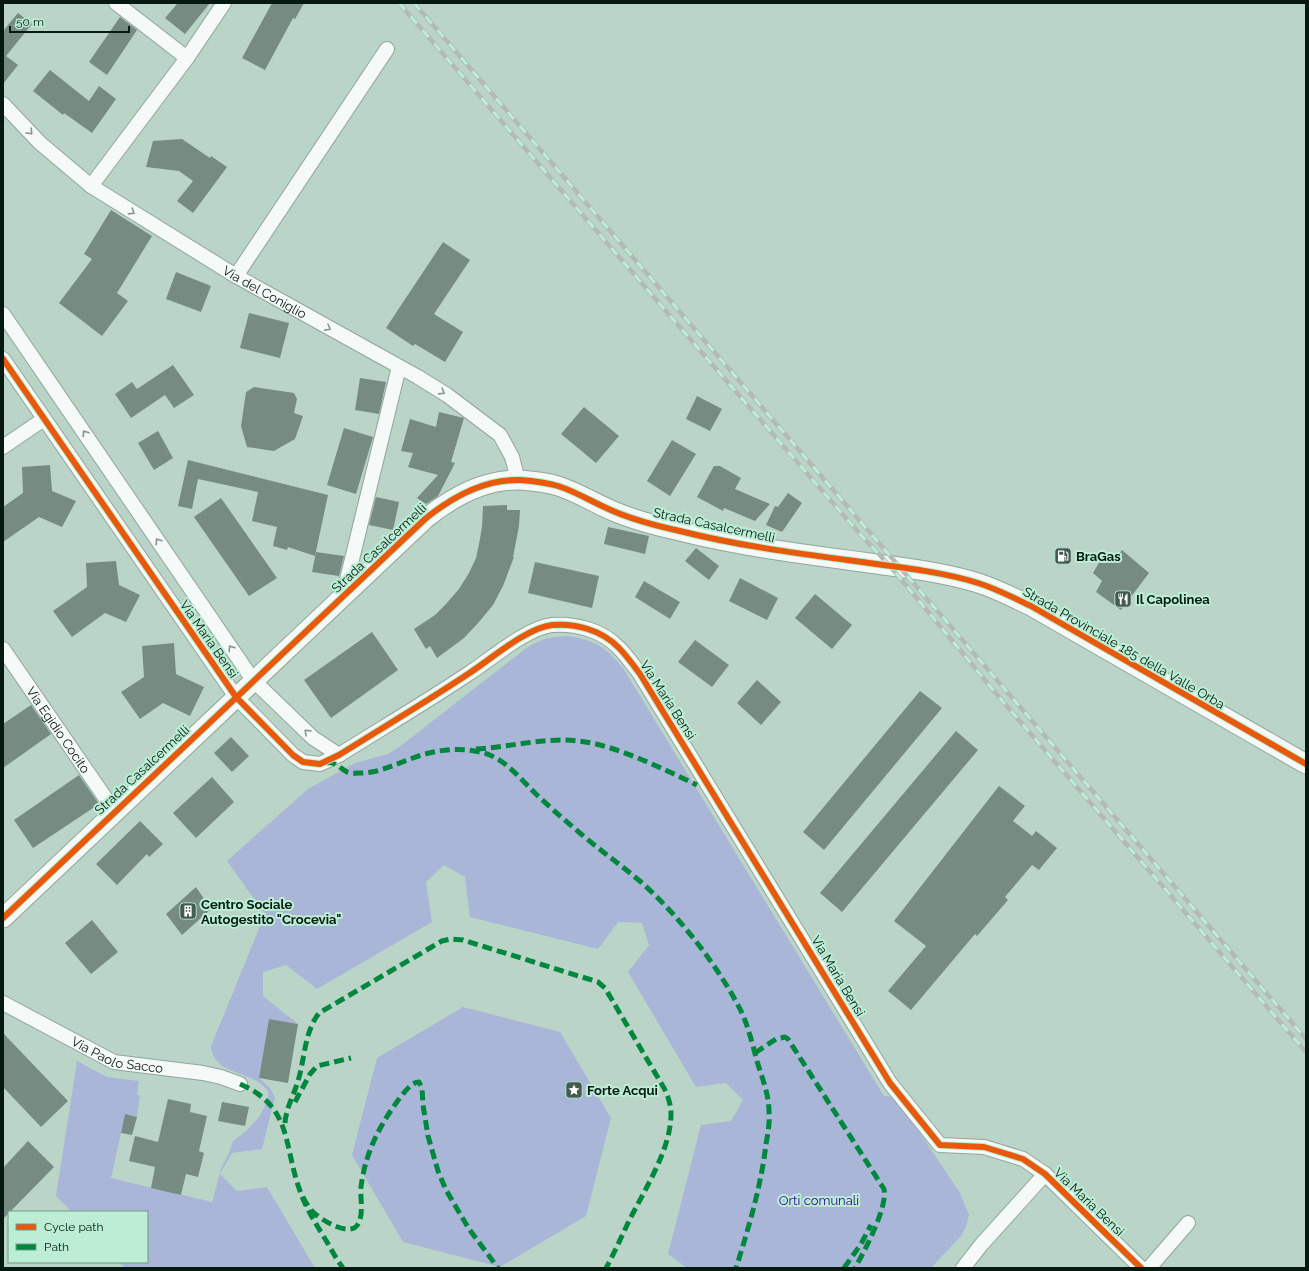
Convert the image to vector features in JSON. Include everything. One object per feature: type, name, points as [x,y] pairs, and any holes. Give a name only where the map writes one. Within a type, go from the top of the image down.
[{"type":"main road","name":"Strada Casalcermelli","points":[[3,918],[416,527],[446,503],[472,490],[502,481],[518,480],[545,483],[559,486],[615,512],[680,531],[803,554],[900,567]]},
{"type":"main road","name":"Strada Provinciale 185 della Valle Orba","points":[[900,567],[978,583],[1003,592],[1031,606],[1306,764]]},
{"type":"street","points":[[116,3],[187,58]]},
{"type":"street","points":[[91,186],[187,58],[224,3]]},
{"type":"street","points":[[236,276],[387,49]]},
{"type":"street","name":"Via del Coniglio","points":[[3,104],[40,143],[91,186],[236,276],[418,377],[447,395],[500,435],[512,458],[518,480]]},
{"type":"street","name":"Via Maria Bensi","points":[[3,314],[253,680],[313,738],[339,755]]},
{"type":"street","name":"Via Maria Bensi","points":[[3,360],[236,697],[293,755],[304,762],[320,764],[339,755],[469,674],[533,631],[550,626],[568,625],[586,628],[603,636],[618,647],[640,674],[890,1083],[940,1145],[984,1147],[1023,1159],[1045,1174],[1141,1268]]},
{"type":"street","name":"Strada Casalcermelli","points":[[343,596],[399,367]]},
{"type":"street","points":[[3,447],[44,419]]},
{"type":"street","name":"Via Egidio Cocito","points":[[3,649],[114,812]]},
{"type":"street","name":"Via Paolo Sacco","points":[[3,1003],[114,1062],[203,1073],[221,1077],[240,1084]]},
{"type":"street","points":[[963,1268],[981,1245],[1045,1174]]},
{"type":"street","points":[[1149,1268],[1188,1223]]},
{"type":"green space","name":"Orti comunali","points":[[566,636],[599,645],[605,649],[623,668],[884,1096],[896,1097],[960,1193],[969,1215],[966,1227],[961,1236],[931,1268],[687,1268],[668,1254],[701,1125],[731,1121],[743,1100],[726,1083],[696,1087],[628,972],[649,945],[642,923],[618,922],[598,949],[470,917],[465,877],[444,865],[426,882],[432,922],[317,989],[286,965],[263,972],[263,996],[298,1024],[269,1019],[259,1078],[270,1088],[275,1098],[262,1149],[232,1153],[220,1174],[237,1191],[267,1187],[315,1268],[125,1268],[120,1263],[148,1263],[148,1211],[71,1211],[56,1196],[77,1061],[107,1077],[139,1081],[137,1095],[140,1095],[137,1117],[125,1115],[111,1178],[212,1202],[221,1169],[233,1141],[246,1131],[259,1117],[269,1094],[256,1080],[227,1069],[219,1063],[214,1056],[211,1046],[265,914],[227,861],[308,789],[355,763],[388,754],[525,649],[545,639]]},
{"type":"green space","points":[[463,1007],[560,1032],[611,1118],[586,1216],[500,1267],[403,1242],[352,1155],[377,1058]]},
{"type":"building","points":[[178,3],[210,3],[185,34],[165,18]]},
{"type":"building","points":[[272,3],[304,3],[295,19],[293,18],[265,70],[242,58]]},
{"type":"building","points":[[18,13],[32,24],[6,56],[18,65],[3,84],[3,31]]},
{"type":"building","points":[[120,17],[137,30],[107,75],[89,62]]},
{"type":"building","points":[[50,70],[89,101],[99,86],[116,99],[92,133],[64,113],[63,115],[33,91]]},
{"type":"building","points":[[182,139],[210,158],[211,156],[227,167],[193,213],[177,201],[193,181],[179,171],[146,167],[153,141]]},
{"type":"building","points":[[111,210],[152,236],[117,293],[128,301],[102,336],[59,303],[92,259],[84,254]]},
{"type":"building","points":[[443,242],[470,260],[434,314],[463,332],[445,362],[415,344],[413,346],[386,328]]},
{"type":"building","points":[[176,272],[211,286],[201,312],[166,299]]},
{"type":"building","points":[[249,313],[289,323],[280,358],[240,348]]},
{"type":"building","points":[[173,365],[194,395],[174,408],[165,395],[131,418],[115,394],[132,382],[137,389]]},
{"type":"building","points":[[360,378],[386,382],[379,414],[355,410]]},
{"type":"building","points":[[254,387],[294,393],[297,399],[294,413],[303,416],[295,439],[274,451],[247,447],[241,426],[246,392]]},
{"type":"building","points":[[697,396],[722,409],[710,431],[686,419]]},
{"type":"building","points":[[584,407],[619,436],[596,463],[561,434]]},
{"type":"building","points":[[439,412],[464,418],[451,462],[455,463],[438,496],[426,504],[417,498],[438,475],[408,467],[413,453],[401,451],[410,419],[436,427]]},
{"type":"building","points":[[344,428],[373,437],[356,494],[327,485]]},
{"type":"building","points":[[158,431],[173,458],[154,470],[138,443]]},
{"type":"building","points":[[672,440],[696,454],[670,496],[647,481]]},
{"type":"building","points":[[188,460],[328,495],[315,556],[288,547],[287,550],[273,546],[277,527],[252,521],[258,492],[198,479],[192,509],[178,506]]},
{"type":"building","points":[[50,465],[52,491],[76,501],[62,527],[39,517],[3,542],[3,507],[23,493],[22,467]]},
{"type":"building","points":[[714,466],[720,466],[741,478],[735,489],[770,504],[755,521],[724,508],[723,511],[697,497]]},
{"type":"building","points":[[788,493],[802,503],[782,532],[766,525],[775,506],[778,507]]},
{"type":"building","points":[[376,497],[399,502],[393,530],[369,525]]},
{"type":"building","points":[[221,498],[277,578],[249,596],[194,517]]},
{"type":"building","points":[[507,505],[507,510],[520,510],[514,557],[503,586],[493,605],[479,622],[464,638],[437,658],[430,646],[426,649],[414,629],[435,615],[446,604],[459,589],[469,573],[476,558],[479,544],[482,527],[483,506]]},
{"type":"building","points":[[608,527],[649,536],[645,554],[604,544]]},
{"type":"building","points":[[696,548],[719,566],[709,580],[685,561]]},
{"type":"building","points":[[1122,550],[1149,573],[1121,610],[1096,592],[1102,581],[1093,573],[1104,554],[1114,560]]},
{"type":"building","points":[[316,552],[344,556],[339,576],[312,572]]},
{"type":"building","points":[[116,561],[119,585],[140,595],[126,622],[105,613],[72,637],[53,611],[87,587],[86,563]]},
{"type":"building","points":[[535,562],[599,576],[592,608],[528,593]]},
{"type":"building","points":[[740,578],[778,598],[767,620],[729,601]]},
{"type":"building","points":[[644,581],[680,602],[670,619],[635,597]]},
{"type":"building","points":[[815,594],[852,625],[832,649],[795,618]]},
{"type":"building","points":[[372,632],[398,670],[331,718],[304,680]]},
{"type":"building","points":[[695,640],[729,665],[712,687],[678,662]]},
{"type":"building","points":[[174,643],[176,674],[204,687],[190,716],[163,703],[140,719],[121,692],[144,677],[142,646]]},
{"type":"building","points":[[757,680],[781,702],[761,725],[737,703]]},
{"type":"building","points":[[920,691],[942,708],[824,850],[803,832]]},
{"type":"building","points":[[31,705],[51,734],[3,768],[3,724]]},
{"type":"building","points":[[956,731],[978,750],[842,912],[820,893]]},
{"type":"building","points":[[231,737],[249,756],[232,772],[214,753]]},
{"type":"building","points":[[79,775],[99,804],[33,848],[14,820]]},
{"type":"building","points":[[212,777],[234,802],[196,838],[173,813]]},
{"type":"building","points":[[999,786],[1025,806],[1013,821],[1032,836],[1036,831],[1057,848],[1039,870],[1032,865],[1005,897],[1008,900],[977,936],[975,934],[911,1010],[888,991],[926,946],[894,921]]},
{"type":"building","points":[[140,821],[163,844],[149,857],[147,854],[117,885],[96,864]]},
{"type":"building","name":"Centro Sociale Autogestito \"Crocevia\"","points":[[196,887],[211,909],[182,935],[166,914]]},
{"type":"building","points":[[92,920],[118,952],[91,974],[65,943]]},
{"type":"building","points":[[269,1019],[298,1024],[288,1083],[259,1078]]},
{"type":"building","points":[[3,1033],[68,1101],[41,1127],[3,1087]]},
{"type":"building","points":[[168,1099],[191,1104],[190,1112],[207,1116],[199,1151],[204,1153],[198,1177],[186,1174],[181,1195],[151,1188],[155,1167],[129,1161],[135,1136],[158,1142]]},
{"type":"building","points":[[222,1102],[249,1107],[245,1126],[218,1121]]},
{"type":"building","points":[[125,1114],[137,1117],[132,1135],[121,1133]]},
{"type":"building","points":[[28,1141],[54,1167],[11,1211],[8,1211],[8,1214],[3,1219],[3,1168]]},
{"type":"railway","points":[[399,3],[859,533],[890,566],[999,697],[1306,1052]]},
{"type":"railway","points":[[414,3],[1306,1039]]},
{"type":"marked path","points":[[476,749],[553,740],[593,743],[624,752],[697,785]]},
{"type":"marked path","points":[[326,763],[335,764],[349,773],[363,773],[382,769],[437,751],[471,750],[489,755],[505,764],[539,797],[588,840],[641,882],[670,911],[698,944],[723,979],[743,1015],[765,1086],[769,1105],[769,1124],[758,1191],[736,1268]]},
{"type":"marked path","points":[[285,1123],[300,1072],[310,1029],[319,1013],[442,941],[451,939],[463,940],[598,982],[605,988],[664,1088],[669,1101],[671,1114],[667,1141],[662,1155],[650,1182],[606,1268]]},
{"type":"marked path","points":[[755,1053],[776,1039],[785,1037],[788,1039],[884,1189],[884,1197],[879,1218],[855,1268]]},
{"type":"marked path","points":[[295,1102],[310,1074],[317,1066],[351,1058]]},
{"type":"marked path","points":[[303,1197],[312,1210],[322,1219],[343,1228],[354,1228],[358,1224],[361,1216],[361,1187],[363,1175],[374,1141],[385,1120],[405,1091],[416,1082],[419,1082],[422,1088],[428,1136],[438,1171],[446,1190],[469,1229],[498,1268]]},
{"type":"marked path","points":[[240,1084],[257,1093],[269,1103],[277,1115],[283,1127],[294,1171],[304,1202],[343,1268]]},
{"type":"marked path","points":[[844,1268],[861,1244],[871,1225]]},
{"type":"cycle path","points":[[3,359],[236,697],[293,755],[303,762],[320,764],[339,755],[477,668],[508,645],[542,627],[552,625],[570,625],[596,632],[612,642],[625,654],[640,674],[890,1083],[940,1145],[984,1147],[1023,1159],[1045,1174],[1141,1268]]},
{"type":"cycle path","points":[[3,918],[425,519],[446,503],[469,491],[481,486],[507,480],[534,481],[558,486],[629,517],[654,525],[702,536],[771,549],[936,573],[985,585],[1031,606],[1306,764]]},
{"type":"place","name":"BraGas","points":[[1063,556]]},
{"type":"place","name":"Il Capolinea","points":[[1123,599]]},
{"type":"place","name":"Centro Sociale Autogestito \"Crocevia\"","points":[[188,911]]},
{"type":"place","name":"Forte Acqui","points":[[574,1090]]}]
